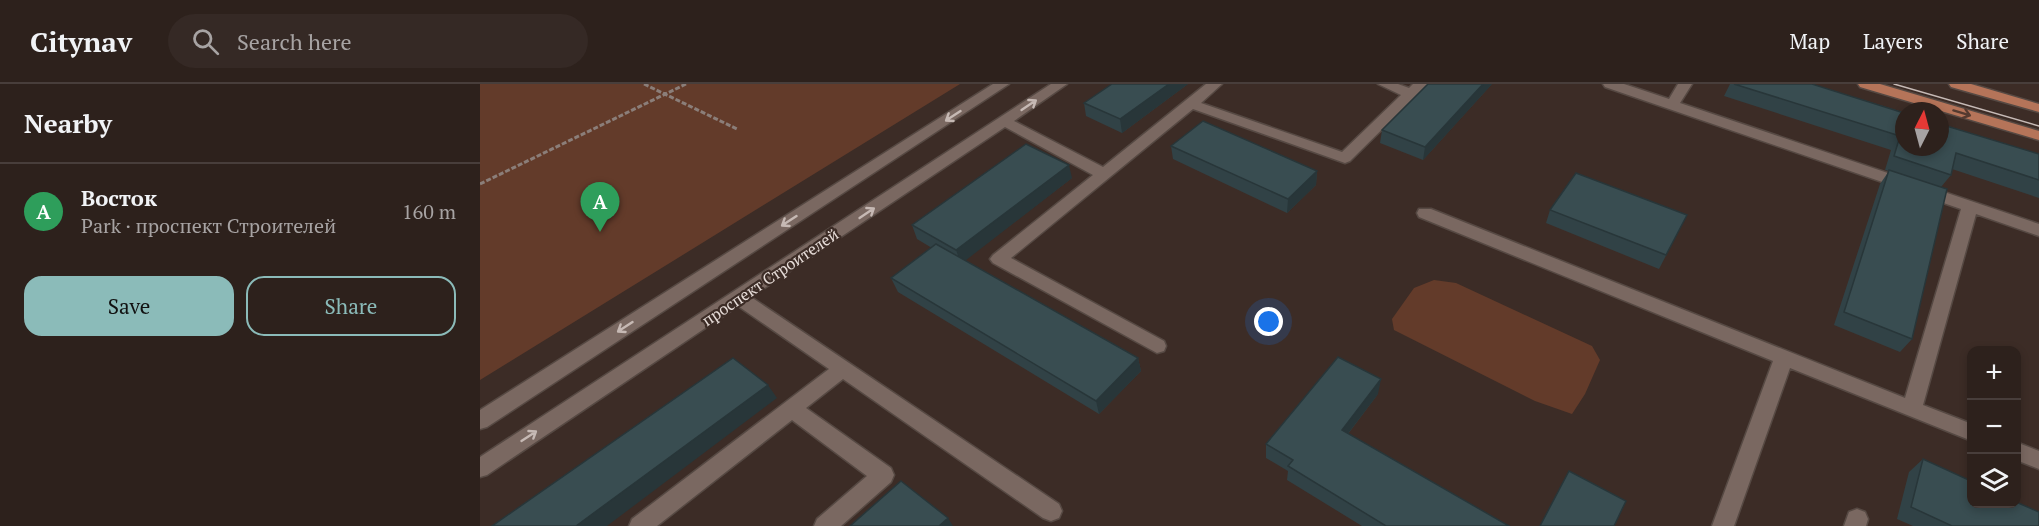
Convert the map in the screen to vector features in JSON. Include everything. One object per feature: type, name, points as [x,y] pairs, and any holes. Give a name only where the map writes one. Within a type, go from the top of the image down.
[{"type":"main road","points":[[1865,84],[2039,136]]},
{"type":"main road","points":[[1956,84],[2039,108]]},
{"type":"street","points":[[480,420],[1002,84]]},
{"type":"street","name":"проспект Строителей","points":[[480,468],[1060,84]]},
{"type":"street","points":[[1157,346],[999,259],[1215,84]]},
{"type":"street","points":[[1385,84],[1416,89]]},
{"type":"street","points":[[1610,84],[2039,230]]},
{"type":"street","points":[[1672,105],[1685,84]]},
{"type":"street","points":[[1191,104],[1345,158],[1416,89]]},
{"type":"street","points":[[1004,121],[1104,174]]},
{"type":"street","points":[[1912,409],[1970,207]]},
{"type":"street","points":[[1425,213],[1967,431]]},
{"type":"street","points":[[738,298],[1051,511]]},
{"type":"street","points":[[1723,526],[1784,357]]},
{"type":"street","points":[[640,526],[843,369]]},
{"type":"street","points":[[792,409],[883,475],[825,526]]},
{"type":"street","points":[[2021,453],[2039,460]]},
{"type":"path","points":[[644,84],[737,129]]},
{"type":"path","points":[[480,184],[686,84]]},
{"type":"shaded area","points":[[480,84],[960,84],[480,380]]},
{"type":"shaded area","points":[[1434,280],[1456,283],[1592,346],[1600,360],[1585,394],[1572,414],[1535,401],[1394,330],[1392,319],[1414,288]]},
{"type":"building","points":[[1112,84],[1169,84],[1120,119],[1084,103]]},
{"type":"building","points":[[1428,84],[1483,84],[1425,147],[1382,130]]},
{"type":"building","points":[[1734,84],[1812,84],[1895,110],[1895,134]]},
{"type":"building","points":[[1203,121],[1317,171],[1288,199],[1171,146]]},
{"type":"building","points":[[1949,127],[2039,154],[2039,180],[1956,153],[1951,175],[1894,156],[1895,153],[1895,156],[1949,156]]},
{"type":"building","points":[[1026,144],[1069,165],[956,250],[912,225]]},
{"type":"building","points":[[1889,170],[1947,189],[1912,339],[1844,312]]},
{"type":"building","points":[[1576,173],[1687,215],[1666,255],[1550,210]]},
{"type":"building","points":[[936,244],[1138,358],[1096,401],[891,278]]},
{"type":"building","points":[[1338,357],[1381,379],[1342,430],[1509,526],[1386,526],[1288,466],[1293,460],[1266,444]]},
{"type":"building","points":[[733,358],[768,385],[576,526],[492,526]]},
{"type":"building","points":[[1923,459],[1967,479],[1967,508],[2021,508],[2021,504],[2039,512],[2039,526],[1952,526],[1911,507]]},
{"type":"building","points":[[1569,471],[1626,501],[1614,526],[1540,526]]},
{"type":"building","points":[[901,481],[948,518],[939,526],[850,526]]},
{"type":"tram line","points":[[1894,84],[2039,126]]},
{"type":"place","name":"Восток","points":[[600,232]]}]
